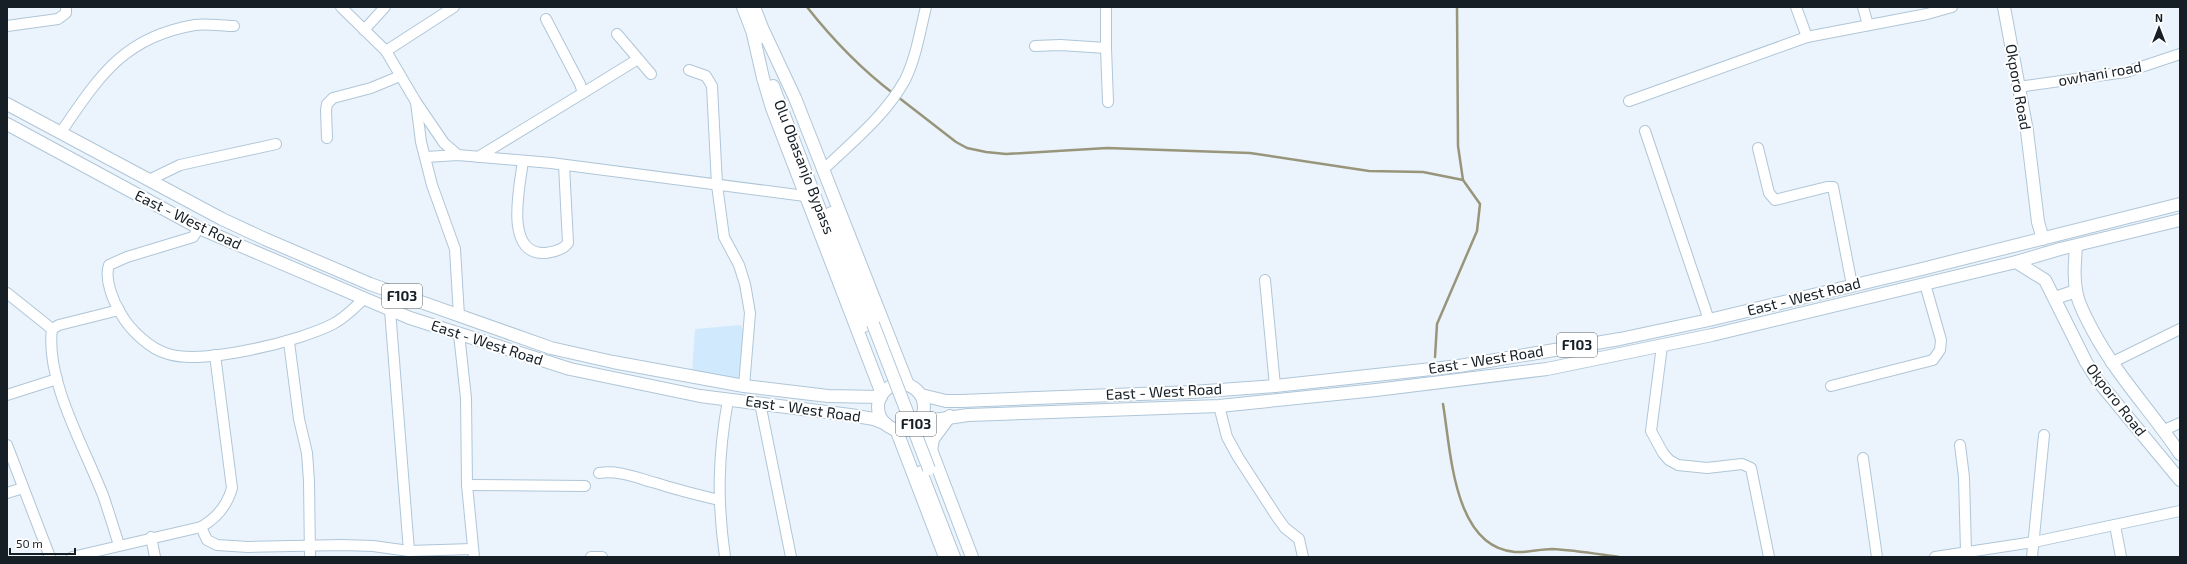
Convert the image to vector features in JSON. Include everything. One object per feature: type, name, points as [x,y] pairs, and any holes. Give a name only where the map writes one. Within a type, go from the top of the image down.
[{"type":"main road","name":"Olu Obasanjo Bypass","points":[[742,7],[759,33],[868,325],[925,471]]},
{"type":"main road","points":[[754,7],[759,33],[763,78],[772,108],[881,395]]},
{"type":"main road","name":"Okporo Road","points":[[2004,7],[2043,239]]},
{"type":"main road","points":[[759,33],[795,98],[908,385]]},
{"type":"main road","name":"East - West Road","points":[[7,104],[149,180],[265,239],[370,284],[551,348],[620,363],[744,386],[828,396],[881,395]]},
{"type":"main road","name":"East - West Road","points":[[7,124],[199,228],[390,310],[459,334],[570,369],[728,400],[874,419],[891,426]]},
{"type":"main road","name":"East - West Road","points":[[921,395],[946,401],[961,401],[1192,392],[1275,386],[1459,366],[1620,339],[1709,320],[2043,239],[2180,204]]},
{"type":"main road","name":"East - West Road","points":[[920,420],[934,420],[950,416],[1220,406],[1384,390],[1547,369],[1662,346],[2016,262],[2180,220]]},
{"type":"main road","name":"Okporo Road","points":[[2076,246],[2074,275],[2076,292],[2088,321],[2111,363],[2164,430],[2180,454]]},
{"type":"main road","name":"Okporo Road","points":[[2016,262],[2045,280],[2086,362],[2098,381],[2180,480]]},
{"type":"main road","points":[[2055,298],[2076,292]]},
{"type":"main road","name":"F103","points":[[908,385],[921,395],[924,407],[920,420],[910,428],[891,426],[879,411],[881,395],[891,386],[908,385]]},
{"type":"main road","points":[[931,451],[933,439],[950,416]]},
{"type":"main road","points":[[920,420],[972,557]]},
{"type":"main road","points":[[891,426],[945,557]]},
{"type":"main road","points":[[925,471],[954,557]]},
{"type":"main road","points":[[925,471],[964,557]]},
{"type":"street","points":[[7,26],[58,19],[66,13],[66,7]]},
{"type":"street","points":[[341,7],[386,51],[416,102],[444,143],[458,155]]},
{"type":"street","points":[[364,30],[385,7]]},
{"type":"street","points":[[386,51],[454,7]]},
{"type":"street","points":[[823,170],[886,108],[905,80],[913,60],[926,7]]},
{"type":"street","points":[[1106,7],[1108,102]]},
{"type":"street","points":[[1796,7],[1807,37]]},
{"type":"street","points":[[1862,7],[1868,25]]},
{"type":"street","points":[[1629,100],[1807,37],[1927,14],[1952,7]]},
{"type":"street","points":[[546,19],[580,84],[583,93]]},
{"type":"street","points":[[61,132],[95,83],[112,64],[138,44],[169,31],[196,25],[234,26]]},
{"type":"street","points":[[617,34],[651,74]]},
{"type":"street","points":[[1035,46],[1060,45],[1106,48]]},
{"type":"street","name":"owhani road","points":[[2018,87],[2126,72],[2180,54]]},
{"type":"street","points":[[478,157],[638,59]]},
{"type":"street","points":[[689,70],[706,76],[712,86],[717,185],[724,237],[739,265],[745,284],[750,313],[744,386]]},
{"type":"street","points":[[327,138],[327,104],[333,98],[371,88],[400,76]]},
{"type":"street","points":[[416,102],[421,142],[432,185],[455,249],[459,316]]},
{"type":"street","points":[[1645,131],[1709,320]]},
{"type":"street","points":[[149,180],[180,165],[276,144]]},
{"type":"street","points":[[1758,148],[1769,193],[1775,200],[1827,187],[1833,187],[1852,285]]},
{"type":"street","points":[[426,157],[458,155],[564,165],[805,196]]},
{"type":"street","points":[[523,161],[517,213],[518,233],[529,249],[541,253],[558,250],[566,246],[568,243],[564,165]]},
{"type":"street","points":[[199,228],[193,237],[127,257],[109,265],[108,269],[110,288],[126,323],[136,333],[168,354],[183,357],[215,355],[289,342],[334,323],[364,299]]},
{"type":"street","points":[[1265,280],[1275,386]]},
{"type":"street","points":[[1831,386],[1933,360],[1940,350],[1941,340],[1925,284]]},
{"type":"street","points":[[7,294],[52,329]]},
{"type":"street","points":[[52,329],[59,324],[119,310]]},
{"type":"street","points":[[390,310],[409,551]]},
{"type":"street","points":[[52,329],[52,347],[57,379],[67,412],[104,498],[119,545]]},
{"type":"street","points":[[2111,363],[2180,329]]},
{"type":"street","points":[[201,527],[207,540],[217,545],[309,552],[342,545],[373,546],[409,551],[473,553],[467,485],[466,398],[459,334]]},
{"type":"street","points":[[289,342],[299,419],[307,460],[309,552]]},
{"type":"street","points":[[1662,346],[1651,431],[1663,454],[1678,465],[1707,468],[1742,464],[1751,468],[1769,557]]},
{"type":"street","points":[[72,557],[201,527],[212,521],[228,502],[232,488],[215,355]]},
{"type":"street","points":[[7,394],[57,379]]},
{"type":"street","points":[[725,557],[719,500],[719,463],[728,400]]},
{"type":"street","points":[[760,403],[791,557]]},
{"type":"street","points":[[1220,406],[1227,437],[1238,457],[1277,517],[1285,528],[1299,539],[1303,557]]},
{"type":"street","points":[[2164,430],[2180,423]]},
{"type":"street","points":[[2032,557],[2044,435]]},
{"type":"street","points":[[7,445],[50,557]]},
{"type":"street","points":[[1960,445],[1964,478],[1966,551]]},
{"type":"street","points":[[1863,458],[1877,557]]},
{"type":"street","points":[[599,473],[610,471],[623,473],[695,495],[719,500]]},
{"type":"street","points":[[467,485],[586,486]]},
{"type":"street","points":[[7,493],[23,488]]},
{"type":"street","points":[[1935,557],[1966,551],[2034,542],[2180,511]]},
{"type":"street","points":[[2115,524],[2120,557]]},
{"type":"street","points":[[151,538],[155,557]]},
{"type":"street","points":[[591,557],[602,557]]},
{"type":"shaded area","points":[[741,325],[745,336],[742,380],[692,373],[695,329]]},
{"type":"waterway","points":[[807,7],[848,54],[894,94]]},
{"type":"waterway","points":[[1457,7],[1458,146],[1463,180]]},
{"type":"waterway","points":[[898,97],[956,142],[967,148],[986,152],[1006,154],[1107,148],[1250,153],[1369,171],[1423,172],[1463,180],[1480,204],[1477,231],[1437,324],[1435,357]]},
{"type":"waterway","points":[[1443,404],[1453,470],[1459,494],[1467,515],[1479,533],[1494,546],[1515,552],[1552,549],[1619,557]]}]
